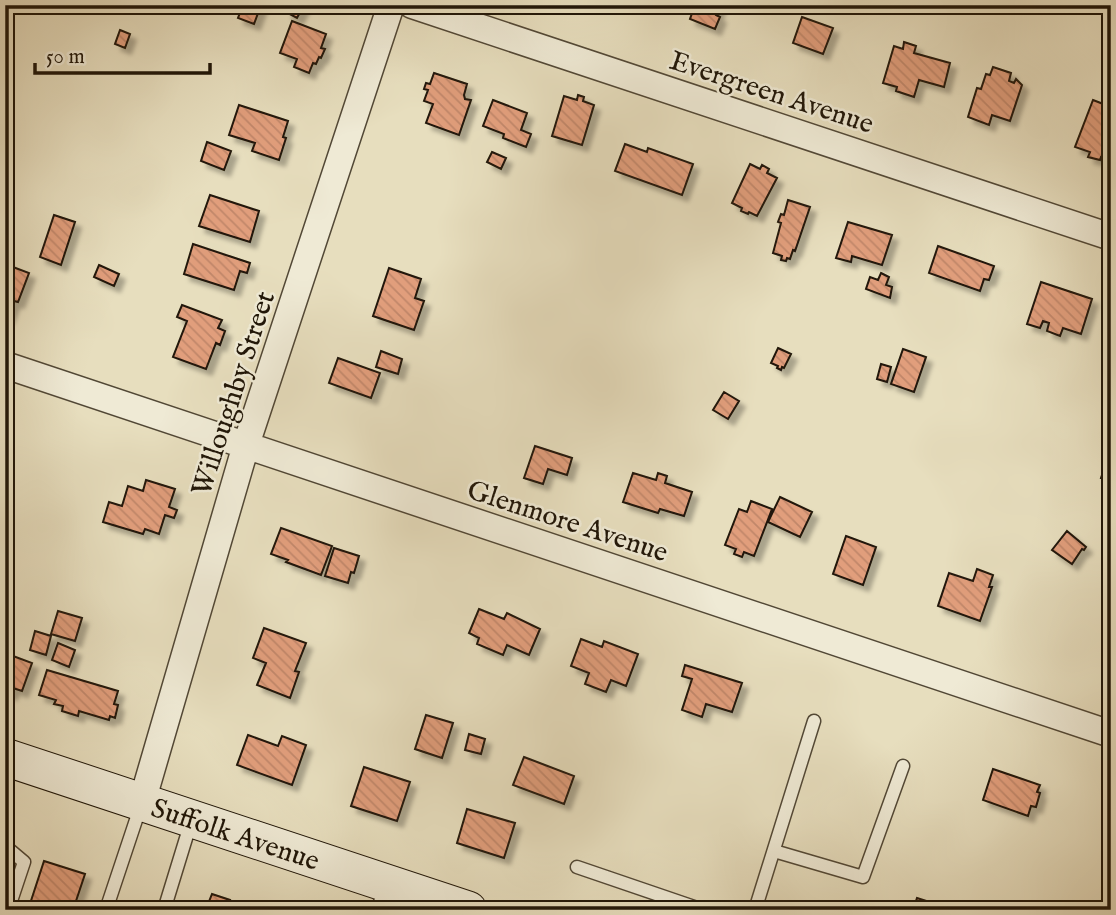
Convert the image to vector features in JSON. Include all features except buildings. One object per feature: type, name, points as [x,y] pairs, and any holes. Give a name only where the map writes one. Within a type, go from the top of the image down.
[{"type":"main road","name":"Suffolk Avenue","points":[[5,757],[192,818],[382,896],[468,910]]},
{"type":"street","name":"Willoughby Street","points":[[142,802],[246,445],[391,5]]},
{"type":"street","name":"Evergreen Avenue","points":[[412,5],[1111,237]]},
{"type":"street","name":"Glenmore Avenue","points":[[5,365],[1111,734]]},
{"type":"lane","points":[[755,910],[814,721]]},
{"type":"lane","points":[[774,850],[863,877],[903,766]]},
{"type":"lane","points":[[106,910],[142,802]]},
{"type":"lane","points":[[164,910],[192,818]]},
{"type":"lane","points":[[5,846],[24,862],[8,910]]},
{"type":"lane","points":[[577,867],[703,910]]}]
